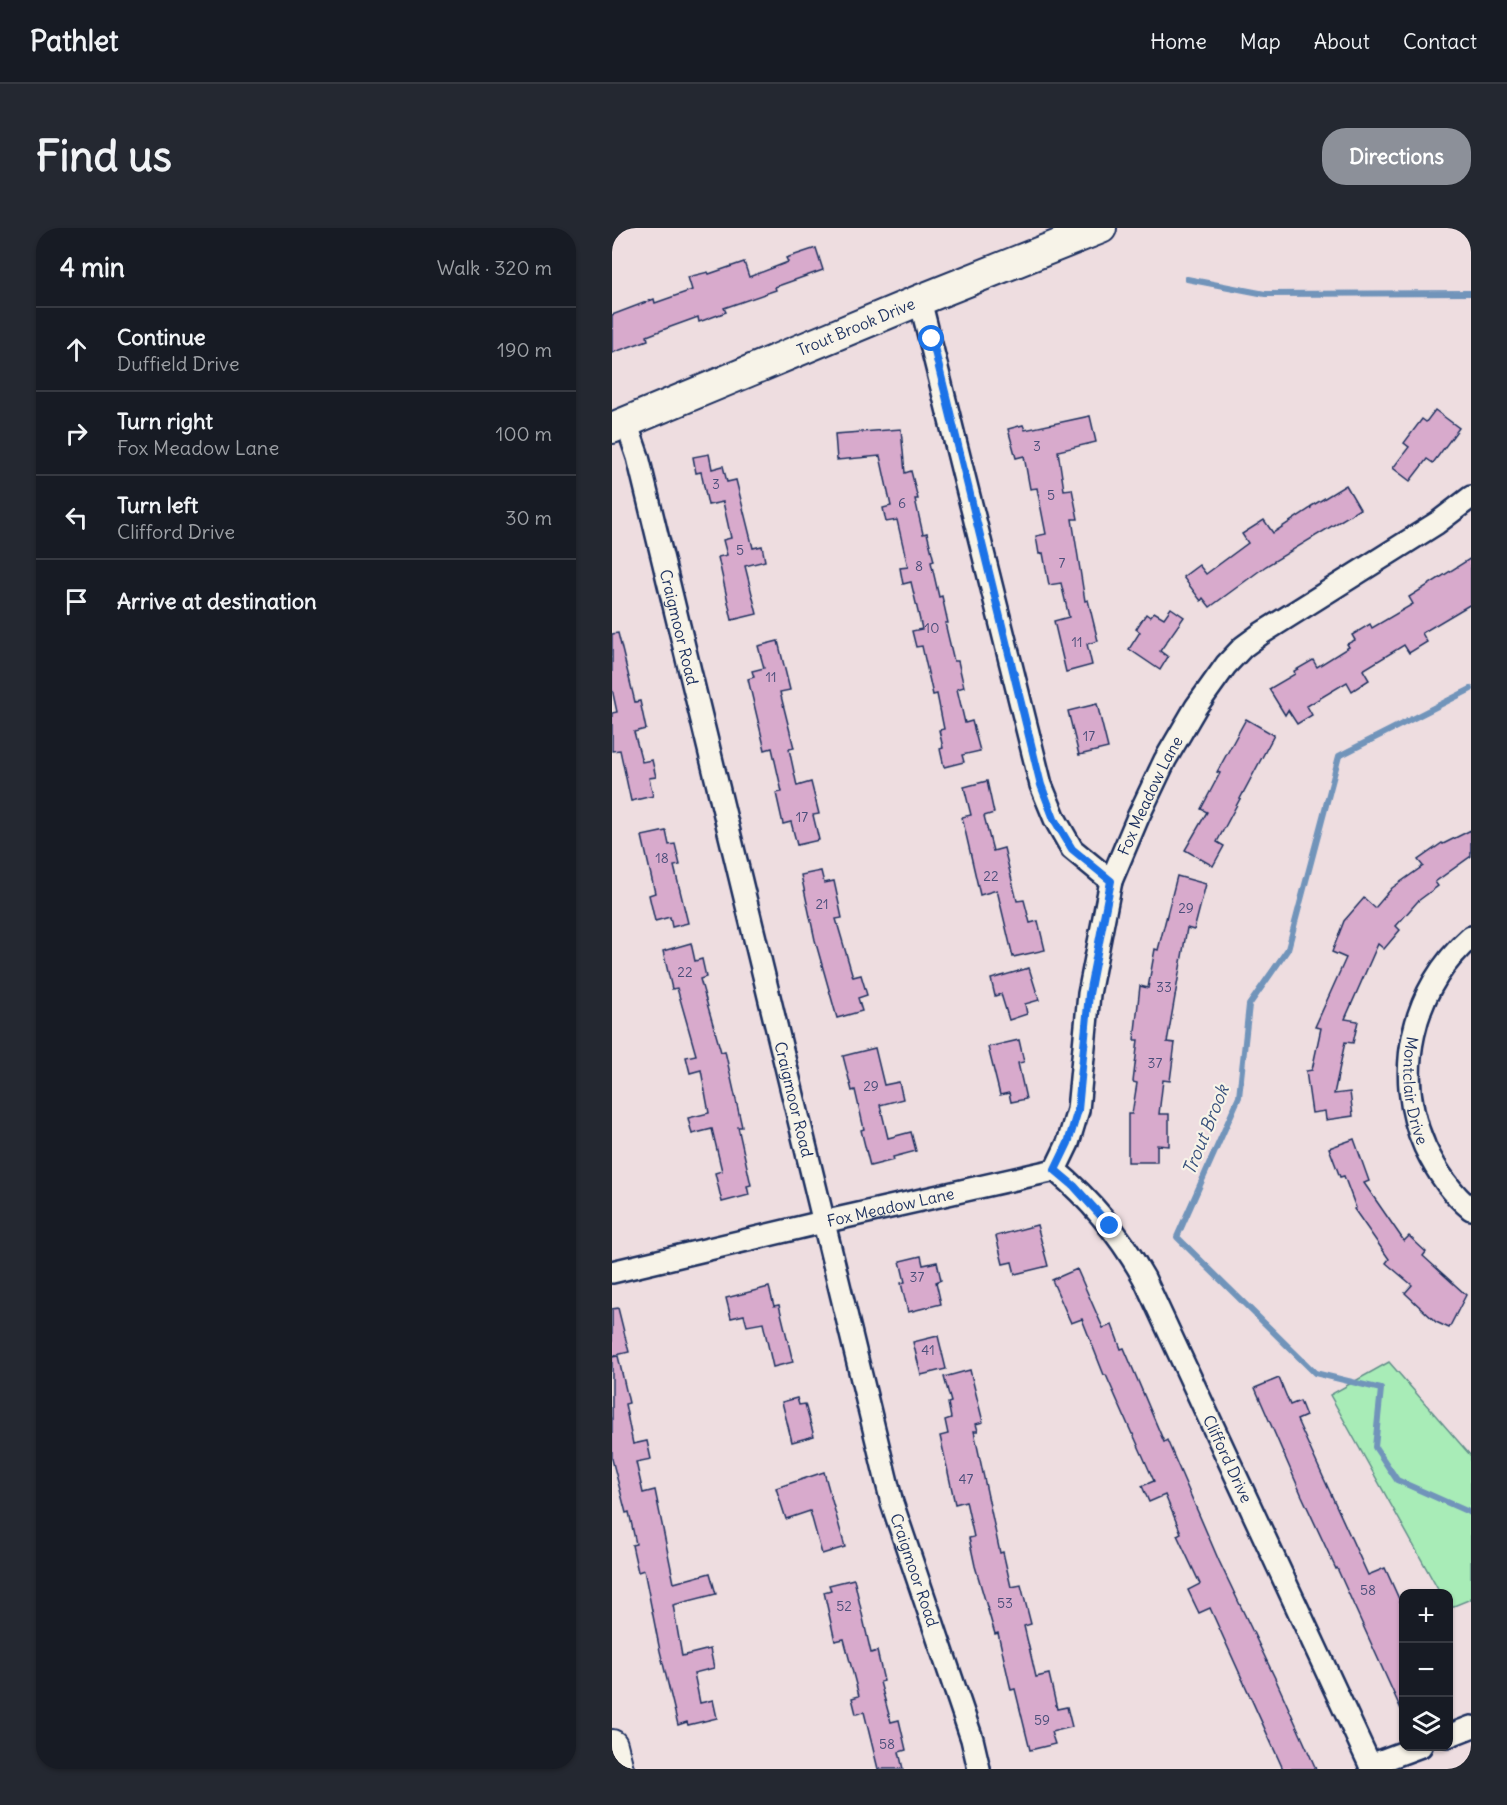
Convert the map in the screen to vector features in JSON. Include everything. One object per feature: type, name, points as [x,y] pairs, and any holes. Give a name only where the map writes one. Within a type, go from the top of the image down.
[{"type":"main road","name":"Trout Brook Drive","points":[[619,425],[920,300],[1101,228]]},
{"type":"main road","points":[[612,1745],[618,1769]]},
{"type":"street","points":[[920,300],[1041,785],[1054,819],[1072,849],[1111,881]]},
{"type":"street","name":"Craigmoor Road","points":[[619,425],[638,457],[892,1503],[972,1739],[979,1769]]},
{"type":"street","name":"Fox Meadow Lane","points":[[612,1272],[1055,1170],[1068,1143],[1078,1110],[1089,994],[1111,881],[1165,760],[1196,707],[1226,665],[1243,647],[1437,523],[1471,497]]},
{"type":"street","name":"Montclair Drive","points":[[1471,937],[1448,961],[1429,991],[1412,1040],[1408,1069],[1410,1098],[1429,1156],[1452,1190],[1471,1209]]},
{"type":"street","name":"Clifford Drive","points":[[1055,1170],[1074,1186],[1110,1226],[1128,1249],[1144,1278],[1371,1767]]},
{"type":"street","points":[[1453,1735],[1471,1728]]},
{"type":"street","points":[[1371,1767],[1408,1751]]},
{"type":"green space","points":[[1389,1362],[1471,1456],[1471,1599],[1453,1606],[1453,1589],[1438,1589],[1330,1395]]},
{"type":"building","points":[[816,248],[823,270],[775,287],[776,290],[724,308],[726,312],[699,322],[698,317],[647,336],[648,340],[612,353],[612,315],[654,299],[655,303],[692,290],[688,277],[708,272],[709,274],[744,262],[749,277],[788,262],[786,258]]},
{"type":"building","points":[[1435,410],[1459,428],[1433,463],[1427,459],[1410,481],[1393,468],[1409,447],[1404,443],[1422,419],[1426,422]]},
{"type":"building","points":[[1090,416],[1096,442],[1058,451],[1064,490],[1072,489],[1078,519],[1072,519],[1085,601],[1088,600],[1098,641],[1087,644],[1092,665],[1066,672],[1054,621],[1069,617],[1061,583],[1049,585],[1043,553],[1039,554],[1036,536],[1046,534],[1037,488],[1030,489],[1024,456],[1016,458],[1008,429],[1023,425],[1025,430]]},
{"type":"building","points":[[901,429],[905,473],[911,471],[923,534],[927,533],[939,597],[942,596],[948,623],[945,623],[954,661],[958,661],[964,687],[957,689],[965,723],[972,721],[980,751],[962,755],[964,762],[944,767],[939,730],[944,729],[937,694],[933,695],[922,646],[916,647],[912,631],[922,629],[911,582],[903,584],[900,568],[908,567],[897,520],[886,522],[883,508],[891,506],[880,456],[837,460],[835,434]]},
{"type":"building","points":[[709,454],[712,469],[723,466],[727,482],[736,480],[753,548],[762,546],[765,561],[745,566],[757,614],[732,620],[718,557],[727,555],[723,540],[731,538],[723,502],[708,505],[701,472],[696,473],[693,457]]},
{"type":"building","points":[[1346,485],[1360,509],[1266,566],[1210,607],[1203,598],[1201,601],[1183,577],[1199,565],[1206,574],[1248,543],[1242,534],[1264,520],[1273,533]]},
{"type":"building","points":[[1471,558],[1471,604],[1422,633],[1427,642],[1409,653],[1404,645],[1363,670],[1369,680],[1352,691],[1347,682],[1307,706],[1312,715],[1297,724],[1288,710],[1285,715],[1269,689],[1313,660],[1317,667],[1349,647],[1347,644],[1355,640],[1352,635],[1370,624],[1372,628],[1413,604],[1409,597]]},
{"type":"building","points":[[1171,608],[1184,617],[1160,651],[1168,657],[1160,670],[1129,649],[1140,632],[1136,629],[1146,614],[1150,617],[1154,612],[1164,618]]},
{"type":"building","points":[[618,633],[635,702],[640,701],[646,729],[634,732],[642,762],[652,760],[656,777],[649,778],[653,796],[631,801],[620,750],[612,751],[612,713],[617,712],[612,689],[612,634]]},
{"type":"building","points":[[778,641],[790,690],[780,692],[794,748],[789,749],[797,786],[811,782],[819,814],[813,815],[819,840],[797,845],[791,822],[783,824],[776,793],[782,792],[772,748],[765,750],[748,679],[754,677],[752,671],[764,668],[758,646]]},
{"type":"building","points":[[1097,704],[1108,748],[1079,755],[1068,711]]},
{"type":"building","points":[[1246,719],[1274,735],[1217,842],[1224,846],[1213,866],[1185,850],[1207,812],[1201,809],[1220,773],[1217,772]]},
{"type":"building","points":[[987,781],[994,813],[984,816],[993,851],[1004,848],[1017,901],[1024,900],[1030,923],[1038,921],[1045,950],[1013,957],[997,890],[980,895],[962,817],[971,815],[964,787]]},
{"type":"building","points":[[1471,830],[1471,856],[1435,882],[1438,886],[1418,901],[1396,926],[1400,930],[1384,949],[1378,944],[1345,1019],[1358,1021],[1353,1043],[1345,1042],[1334,1094],[1350,1092],[1353,1116],[1326,1120],[1325,1111],[1312,1113],[1306,1071],[1312,1070],[1321,1028],[1315,1027],[1346,958],[1332,952],[1344,921],[1364,898],[1375,908],[1392,888],[1423,866],[1418,860],[1442,843]]},
{"type":"building","points":[[666,831],[669,845],[675,844],[680,865],[674,866],[688,923],[672,927],[670,917],[655,921],[649,895],[655,893],[642,836]]},
{"type":"building","points":[[821,871],[824,883],[834,881],[842,918],[836,919],[853,977],[861,975],[867,995],[858,998],[862,1011],[837,1018],[815,940],[801,875]]},
{"type":"building","points":[[1177,876],[1206,884],[1194,930],[1187,928],[1167,1042],[1175,1043],[1170,1081],[1163,1080],[1159,1114],[1169,1114],[1169,1146],[1157,1145],[1157,1162],[1128,1162],[1128,1114],[1132,1114],[1137,1083],[1133,1082],[1138,1040],[1134,1040],[1140,986],[1148,988],[1155,949],[1158,950]]},
{"type":"building","points":[[691,943],[695,961],[702,959],[706,977],[700,979],[721,1052],[725,1051],[742,1127],[738,1127],[751,1185],[747,1186],[749,1195],[722,1202],[715,1173],[722,1171],[712,1129],[692,1134],[688,1118],[709,1113],[701,1070],[690,1073],[686,1057],[696,1055],[677,988],[672,989],[663,951]]},
{"type":"building","points":[[1029,968],[1039,1000],[1025,1004],[1027,1014],[1009,1020],[1001,994],[995,996],[991,979]]},
{"type":"building","points":[[1019,1040],[1024,1062],[1018,1063],[1026,1099],[1011,1102],[1009,1093],[1000,1095],[988,1047]]},
{"type":"building","points":[[875,1048],[884,1085],[899,1082],[903,1099],[880,1105],[888,1138],[911,1132],[916,1151],[870,1166],[861,1130],[864,1129],[855,1090],[852,1091],[843,1056]]},
{"type":"building","points":[[1354,1139],[1369,1181],[1364,1183],[1404,1241],[1409,1236],[1426,1252],[1423,1256],[1466,1295],[1449,1328],[1436,1322],[1405,1293],[1412,1285],[1386,1263],[1389,1259],[1354,1209],[1356,1208],[1344,1176],[1340,1177],[1329,1148]]},
{"type":"building","points":[[1037,1225],[1048,1266],[1015,1274],[1012,1262],[1003,1264],[996,1236]]},
{"type":"building","points":[[921,1256],[923,1265],[937,1262],[941,1280],[936,1282],[941,1304],[908,1312],[901,1283],[905,1282],[900,1261]]},
{"type":"building","points":[[1077,1269],[1103,1328],[1112,1325],[1121,1349],[1124,1348],[1164,1442],[1167,1440],[1219,1561],[1316,1769],[1283,1769],[1210,1608],[1199,1613],[1188,1590],[1200,1584],[1177,1535],[1181,1533],[1165,1495],[1149,1502],[1142,1486],[1154,1481],[1106,1375],[1104,1375],[1082,1319],[1071,1323],[1052,1280]]},
{"type":"building","points":[[769,1287],[774,1306],[779,1305],[793,1362],[773,1367],[763,1323],[747,1326],[744,1315],[731,1318],[726,1298]]},
{"type":"building","points":[[618,1308],[629,1352],[612,1356],[612,1309]]},
{"type":"building","points":[[938,1336],[946,1369],[921,1375],[913,1342]]},
{"type":"building","points":[[618,1356],[629,1403],[625,1404],[633,1444],[647,1441],[651,1459],[636,1462],[643,1493],[655,1490],[674,1583],[710,1573],[716,1594],[673,1605],[682,1656],[710,1649],[714,1668],[694,1673],[700,1703],[713,1700],[717,1718],[688,1725],[687,1722],[678,1725],[644,1570],[638,1572],[632,1545],[636,1544],[629,1512],[626,1513],[612,1459],[612,1357]]},
{"type":"building","points":[[970,1370],[983,1422],[976,1424],[978,1431],[974,1431],[1000,1553],[1003,1552],[1011,1587],[1021,1585],[1031,1624],[1024,1626],[1036,1677],[1049,1674],[1057,1709],[1067,1707],[1072,1727],[1051,1732],[1055,1744],[1030,1750],[1015,1689],[1011,1690],[998,1633],[995,1634],[975,1566],[969,1538],[974,1537],[966,1501],[955,1504],[940,1436],[948,1434],[945,1420],[951,1418],[948,1403],[951,1402],[944,1377]]},
{"type":"building","points":[[1279,1378],[1290,1405],[1300,1401],[1306,1416],[1297,1420],[1368,1575],[1385,1568],[1399,1599],[1399,1705],[1302,1496],[1255,1388]]},
{"type":"building","points":[[797,1398],[799,1405],[805,1404],[814,1436],[792,1442],[782,1402]]},
{"type":"building","points":[[824,1472],[845,1547],[822,1554],[810,1511],[786,1519],[776,1488]]},
{"type":"building","points":[[854,1579],[871,1653],[877,1651],[884,1681],[880,1682],[891,1722],[899,1720],[906,1750],[899,1752],[903,1769],[878,1769],[864,1712],[856,1714],[852,1698],[859,1696],[844,1639],[835,1641],[824,1592],[831,1590],[829,1585]]},
{"type":"waterway","points":[[1187,279],[1265,294],[1471,293]]},
{"type":"waterway","name":"Trout Brook","points":[[1471,689],[1339,756],[1288,949],[1249,1005],[1239,1097],[1177,1237],[1315,1373],[1381,1389],[1375,1447],[1397,1480],[1471,1513]]},
{"type":"route","points":[[932,339],[1041,785],[1054,819],[1072,849],[1111,881],[1089,994],[1078,1110],[1068,1143],[1055,1170],[1074,1186],[1110,1226]]}]
